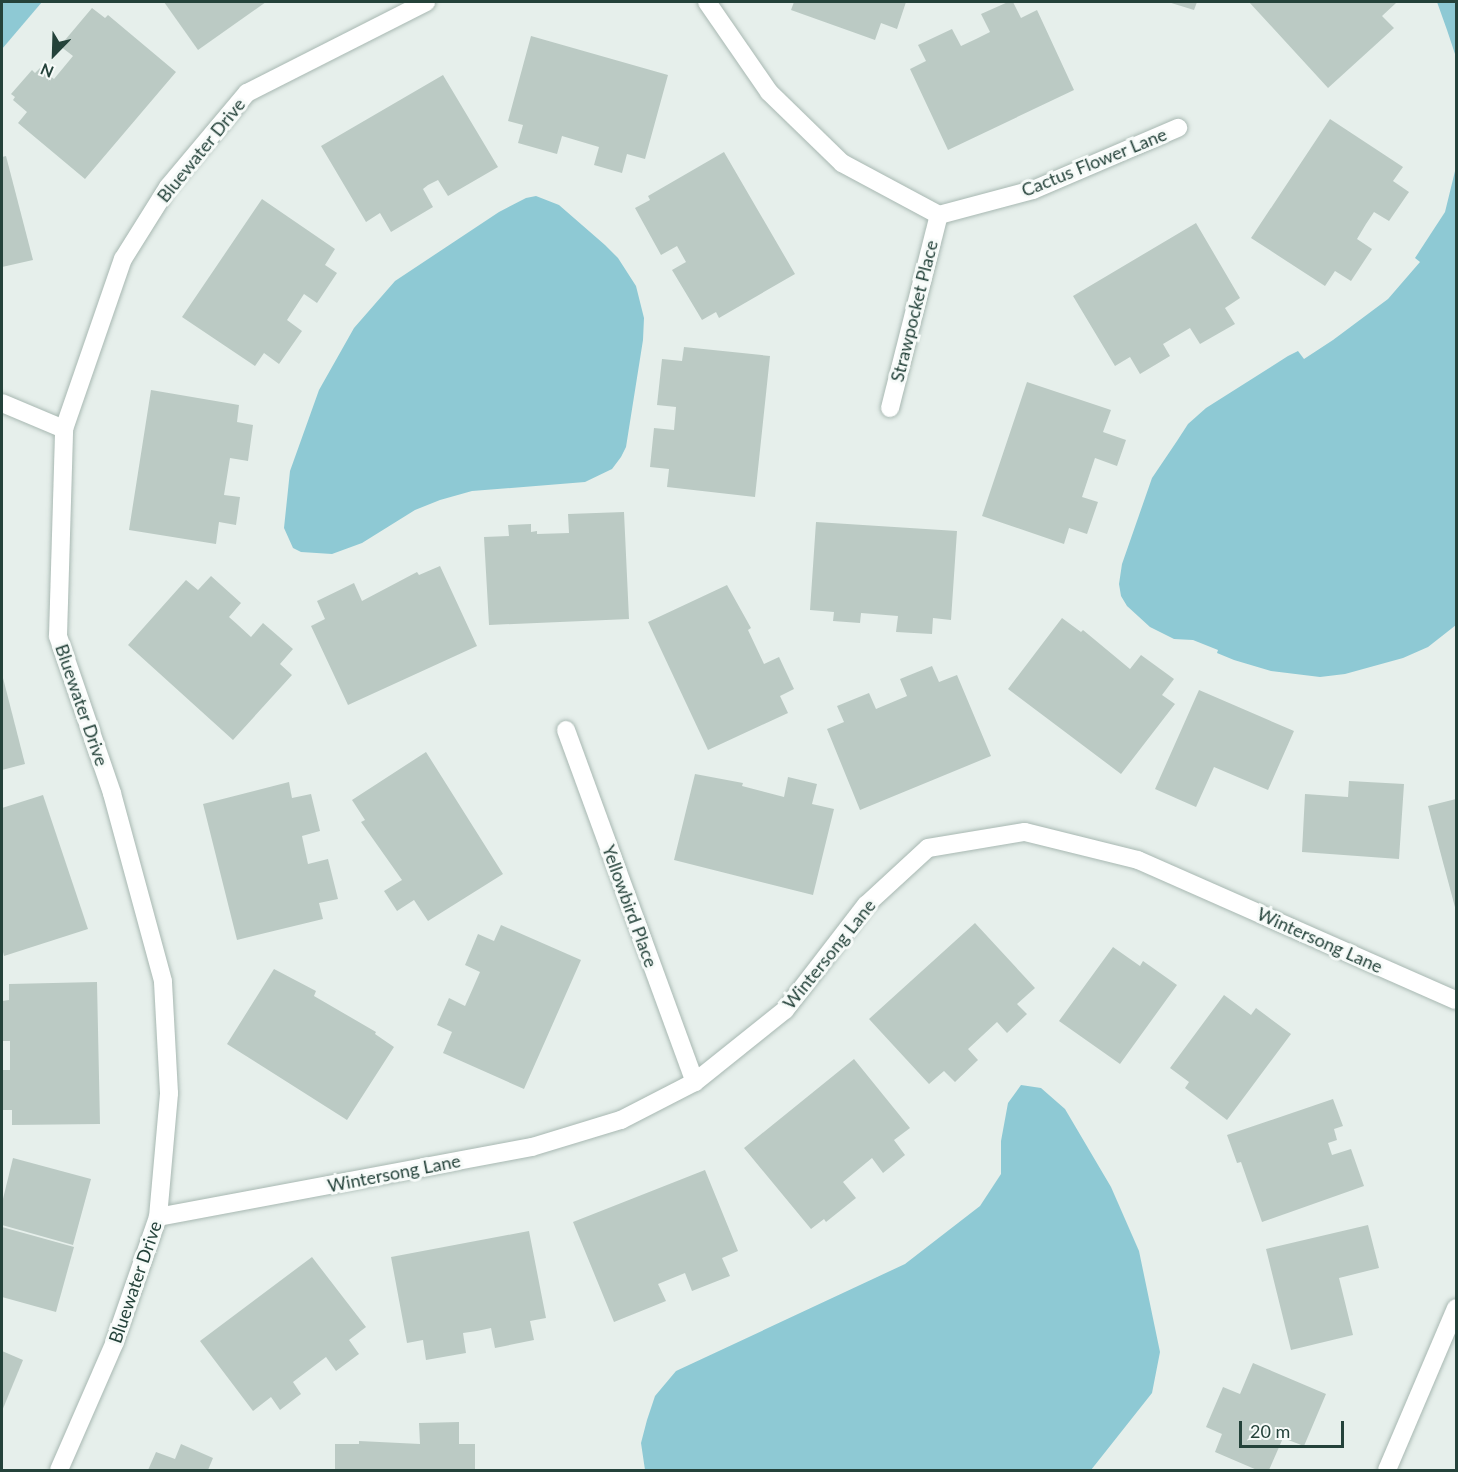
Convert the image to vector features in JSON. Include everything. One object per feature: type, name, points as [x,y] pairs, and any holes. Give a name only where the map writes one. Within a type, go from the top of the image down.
[{"type":"street","name":"Bluewater Drive","points":[[59,1470],[114,1344],[158,1217],[169,1094],[163,981],[112,793],[58,636],[63,429],[123,259],[168,187],[247,93],[426,2]]},
{"type":"street","points":[[707,2],[769,92],[842,163],[939,215]]},
{"type":"street","name":"Cactus Flower Lane","points":[[939,215],[1033,190],[1178,128]]},
{"type":"street","name":"Strawpocket Place","points":[[890,408],[939,215]]},
{"type":"street","points":[[2,403],[63,429]]},
{"type":"street","name":"Yellowbird Place","points":[[566,730],[695,1082]]},
{"type":"street","name":"Wintersong Lane","points":[[158,1217],[532,1147],[621,1120],[695,1082],[785,1010],[866,905],[928,848],[1025,831],[1138,860],[1456,1000]]},
{"type":"street","points":[[1387,1470],[1456,1308]]},
{"type":"water","points":[[2,2],[42,2],[2,49]]},
{"type":"water","points":[[1437,2],[1456,2],[1456,57],[1447,30]]},
{"type":"water","points":[[1456,167],[1456,625],[1428,647],[1403,658],[1345,674],[1320,677],[1271,671],[1234,660],[1217,653],[1218,650],[1193,640],[1174,639],[1150,627],[1127,606],[1121,596],[1119,584],[1122,564],[1152,478],[1188,424],[1206,408],[1298,351],[1304,359],[1388,299],[1420,262],[1415,258],[1445,212]]},
{"type":"water","points":[[536,196],[559,205],[605,245],[618,258],[636,286],[644,318],[643,340],[626,447],[621,457],[612,469],[585,482],[472,491],[440,500],[415,510],[362,543],[332,554],[301,552],[293,548],[284,528],[290,471],[319,390],[354,328],[395,281],[499,212],[526,198]]},
{"type":"water","points":[[1021,1085],[1041,1088],[1065,1109],[1111,1187],[1139,1251],[1160,1352],[1152,1393],[1091,1470],[645,1470],[641,1443],[647,1420],[655,1396],[676,1371],[905,1264],[980,1206],[1001,1174],[1001,1141],[1008,1103]]},
{"type":"building","points":[[164,2],[266,2],[198,50]]},
{"type":"building","points":[[794,2],[906,2],[897,29],[881,23],[875,40],[791,10]]},
{"type":"building","points":[[1013,2],[1021,18],[1037,10],[1074,90],[948,150],[910,69],[926,61],[918,45],[952,29],[961,46],[976,39],[990,32],[981,14]]},
{"type":"building","points":[[1168,2],[1197,2],[1194,10]]},
{"type":"building","points":[[1249,2],[1395,2],[1382,16],[1394,28],[1328,88]]},
{"type":"building","points":[[92,8],[105,18],[108,15],[176,72],[85,179],[18,123],[27,112],[13,100],[15,97],[11,94],[32,70],[35,73],[40,68],[54,79],[73,56],[60,46]]},
{"type":"building","points":[[531,36],[668,75],[645,159],[627,154],[622,173],[594,165],[599,147],[562,136],[557,154],[518,143],[523,125],[508,121]]},
{"type":"building","points":[[443,75],[498,167],[448,196],[438,180],[428,185],[423,189],[433,207],[391,232],[380,213],[366,222],[321,146]]},
{"type":"building","points":[[1330,119],[1403,167],[1393,181],[1409,192],[1389,221],[1374,212],[1366,224],[1357,239],[1372,249],[1351,281],[1335,271],[1325,286],[1251,238]]},
{"type":"building","points":[[724,152],[795,274],[719,318],[716,312],[702,320],[672,270],[686,262],[677,246],[661,255],[635,208],[650,200],[648,196]]},
{"type":"building","points":[[6,156],[33,260],[2,267],[2,157]]},
{"type":"building","points":[[262,199],[335,249],[325,265],[337,273],[317,303],[304,294],[287,320],[302,331],[279,364],[264,353],[255,366],[182,317]]},
{"type":"building","points":[[1196,223],[1240,298],[1225,308],[1235,324],[1200,344],[1190,328],[1163,344],[1170,356],[1140,374],[1130,357],[1115,366],[1073,296]]},
{"type":"building","points":[[684,347],[770,356],[755,497],[667,487],[669,469],[650,467],[654,428],[674,430],[676,407],[657,405],[662,359],[682,361]]},
{"type":"building","points":[[1027,382],[1111,410],[1103,432],[1126,440],[1117,466],[1095,458],[1082,497],[1098,502],[1087,534],[1069,528],[1064,544],[982,516]]},
{"type":"building","points":[[151,390],[239,405],[237,422],[253,425],[248,461],[230,458],[224,495],[240,497],[236,525],[219,522],[216,544],[129,530]]},
{"type":"building","points":[[624,512],[629,619],[489,625],[484,537],[509,536],[508,525],[531,524],[531,532],[537,531],[537,534],[569,533],[568,514]]},
{"type":"building","points":[[816,522],[957,531],[951,620],[933,618],[932,634],[896,632],[898,616],[861,613],[860,623],[833,621],[834,612],[810,610]]},
{"type":"building","points":[[440,566],[477,646],[348,705],[311,626],[325,619],[317,601],[354,583],[362,601],[417,572],[419,575]]},
{"type":"building","points":[[211,576],[241,603],[229,617],[251,637],[263,623],[293,649],[280,664],[292,675],[233,740],[128,645],[186,580],[198,590]]},
{"type":"building","points":[[727,585],[751,628],[748,630],[764,664],[779,657],[794,689],[780,696],[788,713],[708,750],[648,622]]},
{"type":"building","points":[[1062,618],[1081,632],[1083,630],[1130,669],[1141,655],[1174,679],[1162,695],[1175,704],[1121,774],[1008,689]]},
{"type":"building","points":[[932,666],[939,682],[957,675],[991,756],[860,810],[827,729],[844,722],[837,706],[869,693],[876,709],[907,696],[900,679]]},
{"type":"building","points":[[2,674],[25,764],[2,770]]},
{"type":"building","points":[[1199,690],[1294,731],[1268,790],[1214,767],[1196,807],[1155,789]]},
{"type":"building","points":[[426,752],[503,874],[428,921],[414,900],[397,911],[384,891],[402,880],[361,822],[365,820],[352,800]]},
{"type":"building","points":[[695,774],[743,783],[742,786],[784,797],[788,777],[817,784],[812,804],[834,809],[813,895],[674,860]]},
{"type":"building","points":[[1349,781],[1404,784],[1399,859],[1302,852],[1305,794],[1348,797]]},
{"type":"building","points":[[289,782],[292,798],[311,794],[320,831],[302,836],[308,864],[328,859],[338,899],[319,903],[323,919],[237,940],[203,804]]},
{"type":"building","points":[[43,795],[88,929],[4,956],[2,948],[2,808]]},
{"type":"building","points":[[1456,799],[1456,911],[1428,806]]},
{"type":"building","points":[[975,923],[1035,988],[1017,1004],[1027,1014],[1007,1033],[997,1022],[968,1049],[978,1060],[955,1082],[944,1071],[929,1084],[869,1019]]},
{"type":"building","points":[[501,925],[581,960],[524,1089],[443,1053],[452,1032],[437,1025],[449,998],[465,1006],[480,972],[465,965],[478,934],[494,941]]},
{"type":"building","points":[[1113,947],[1140,966],[1143,961],[1177,985],[1120,1064],[1059,1021]]},
{"type":"building","points":[[274,969],[316,991],[314,996],[376,1032],[375,1034],[394,1047],[347,1120],[227,1044]]},
{"type":"building","points":[[97,982],[100,1124],[12,1125],[12,1110],[2,1110],[2,1070],[10,1070],[10,1041],[2,1041],[2,1001],[9,1000],[9,984]]},
{"type":"building","points":[[1224,995],[1251,1015],[1256,1008],[1291,1034],[1227,1120],[1185,1088],[1189,1082],[1170,1068]]},
{"type":"building","points":[[854,1059],[910,1128],[894,1140],[905,1155],[883,1173],[872,1158],[843,1182],[856,1198],[826,1222],[824,1219],[811,1229],[744,1148]]},
{"type":"building","points":[[1333,1099],[1343,1126],[1334,1129],[1337,1140],[1328,1143],[1332,1155],[1351,1149],[1364,1186],[1262,1222],[1241,1162],[1237,1163],[1227,1135]]},
{"type":"building","points":[[13,1158],[91,1179],[73,1245],[2,1225],[2,1203]]},
{"type":"building","points":[[705,1170],[738,1251],[722,1258],[730,1276],[692,1291],[685,1273],[658,1284],[666,1301],[614,1322],[573,1222]]},
{"type":"building","points":[[1368,1225],[1379,1268],[1339,1278],[1353,1335],[1291,1350],[1266,1249]]},
{"type":"building","points":[[2,1227],[74,1247],[56,1312],[2,1297]]},
{"type":"building","points":[[529,1231],[546,1318],[530,1321],[534,1340],[495,1348],[491,1328],[463,1333],[466,1353],[426,1360],[423,1340],[407,1343],[391,1257]]},
{"type":"building","points":[[312,1257],[366,1327],[349,1340],[359,1354],[336,1371],[326,1357],[293,1382],[301,1394],[280,1410],[271,1397],[253,1411],[200,1341]]},
{"type":"building","points":[[2,1351],[23,1360],[2,1411]]},
{"type":"building","points":[[1253,1363],[1326,1394],[1304,1446],[1283,1438],[1269,1470],[1257,1470],[1215,1452],[1222,1434],[1206,1427],[1223,1387],[1240,1394]]},
{"type":"building","points":[[459,1422],[459,1444],[475,1444],[475,1470],[335,1470],[335,1444],[359,1444],[359,1441],[420,1444],[419,1423]]},
{"type":"building","points":[[181,1444],[213,1458],[208,1470],[148,1470],[156,1452],[175,1459]]}]
